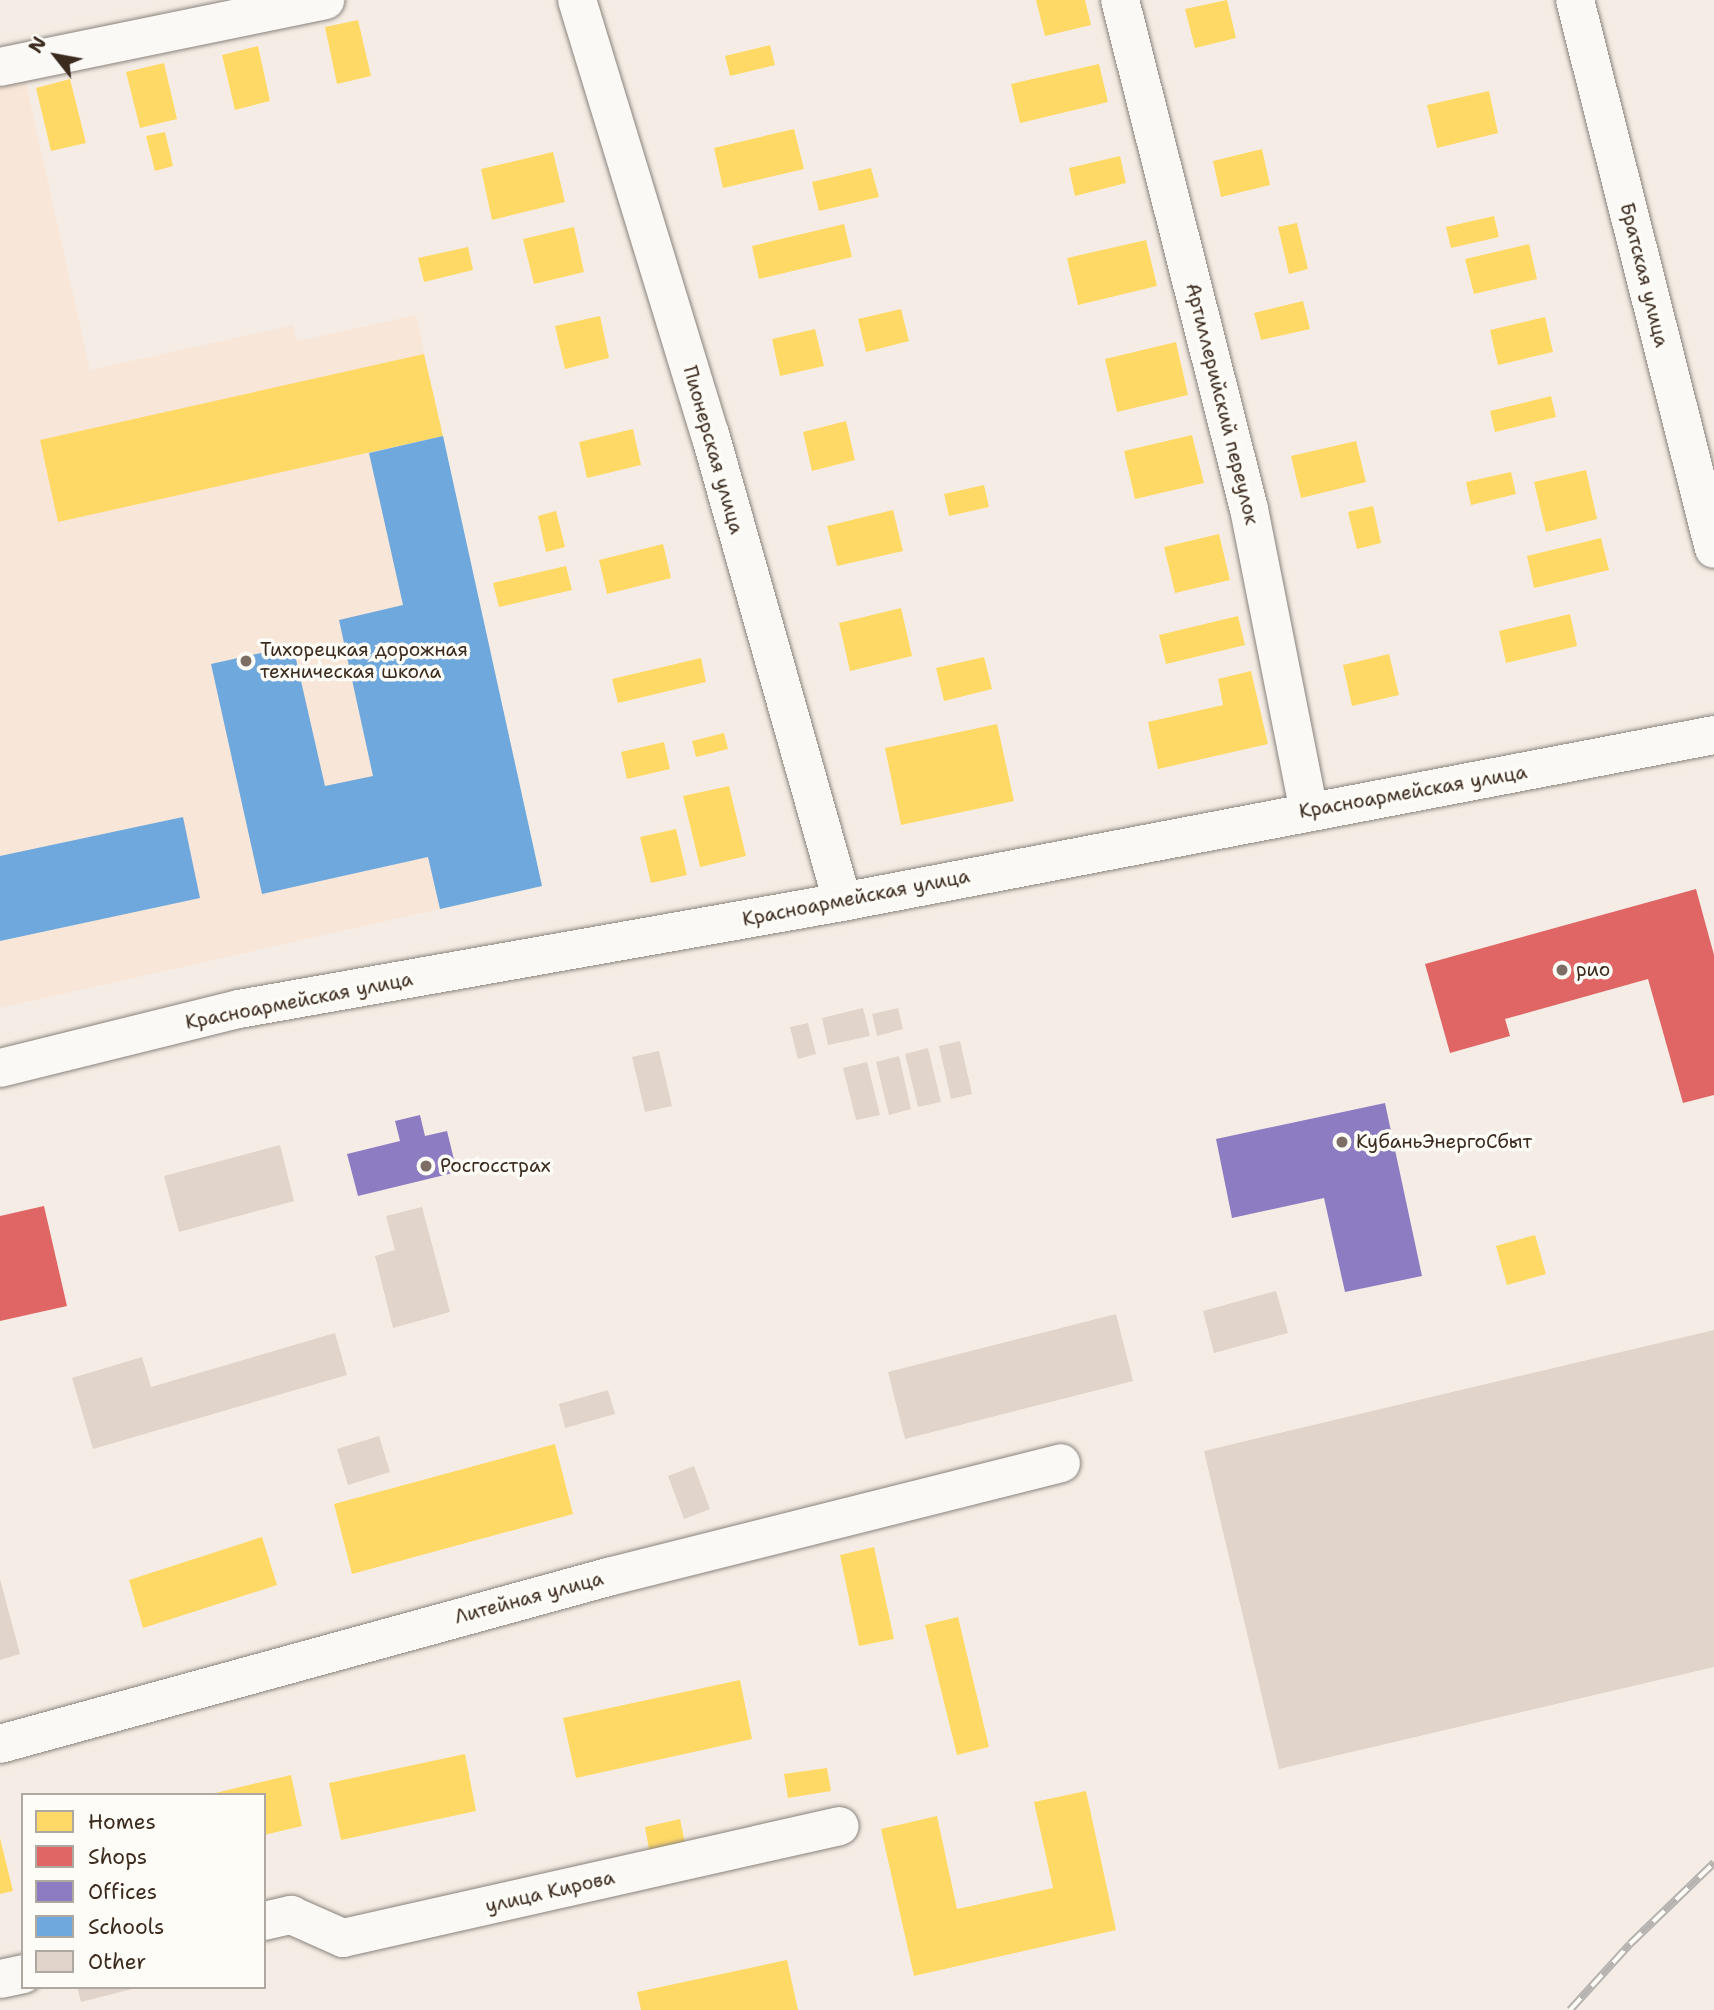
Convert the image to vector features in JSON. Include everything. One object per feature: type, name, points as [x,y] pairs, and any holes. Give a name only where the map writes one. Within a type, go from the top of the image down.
[{"type":"street","points":[[0,67],[325,0]]},
{"type":"street","name":"Пионерская улица","points":[[577,0],[710,434],[842,902]]},
{"type":"street","name":"Артиллерийский переулок","points":[[1120,0],[1249,509],[1309,811]]},
{"type":"street","name":"Братская улица","points":[[1575,0],[1714,549]]},
{"type":"street","name":"Красноармейская улица","points":[[0,1068],[239,1009],[842,902],[1714,735]]},
{"type":"street","name":"Литейная улица","points":[[0,1744],[608,1577],[1061,1463]]},
{"type":"street","name":"улица Кирова","points":[[266,1920],[291,1914],[343,1938],[839,1826]]},
{"type":"street","points":[[0,1979],[21,1974]]},
{"type":"shaded area","name":"Тихорецкая дорожная техническая школа","points":[[25,79],[90,370],[293,325],[297,341],[416,315],[542,886],[0,1008],[0,85]]},
{"type":"building: Homes","points":[[1036,0],[1085,0],[1091,25],[1045,36]]},
{"type":"building: Homes","points":[[1227,0],[1236,38],[1195,48],[1185,9]]},
{"type":"building: Homes","points":[[358,20],[371,76],[337,84],[325,27]]},
{"type":"building: Homes","points":[[770,45],[775,65],[730,76],[725,56]]},
{"type":"building: Homes","points":[[258,46],[270,101],[235,110],[222,55]]},
{"type":"building: Homes","points":[[164,63],[177,119],[140,128],[126,72]]},
{"type":"building: Homes","points":[[1099,64],[1108,102],[1020,123],[1011,84]]},
{"type":"building: Homes","points":[[70,79],[86,143],[51,151],[36,88]]},
{"type":"building: Homes","points":[[1489,91],[1498,133],[1437,148],[1427,105]]},
{"type":"building: Homes","points":[[794,129],[804,169],[723,188],[714,148]]},
{"type":"building: Homes","points":[[165,132],[173,166],[155,171],[146,136]]},
{"type":"building: Homes","points":[[1262,149],[1270,185],[1221,197],[1213,161]]},
{"type":"building: Homes","points":[[553,152],[565,202],[492,220],[481,169]]},
{"type":"building: Homes","points":[[1120,156],[1126,183],[1075,196],[1069,168]]},
{"type":"building: Homes","points":[[871,168],[879,197],[819,211],[812,182]]},
{"type":"building: Homes","points":[[1494,216],[1499,237],[1451,248],[1446,227]]},
{"type":"building: Homes","points":[[1297,223],[1308,269],[1289,274],[1278,227]]},
{"type":"building: Homes","points":[[844,224],[852,257],[759,279],[752,246]]},
{"type":"building: Homes","points":[[574,227],[584,272],[534,284],[523,239]]},
{"type":"building: Homes","points":[[1146,240],[1157,286],[1078,305],[1067,258]]},
{"type":"building: Homes","points":[[1529,244],[1537,279],[1474,294],[1465,259]]},
{"type":"building: Homes","points":[[468,247],[473,270],[424,282],[418,258]]},
{"type":"building: Homes","points":[[1303,301],[1310,329],[1261,340],[1254,313]]},
{"type":"building: Homes","points":[[901,309],[909,341],[866,352],[858,319]]},
{"type":"building: Homes","points":[[600,316],[609,358],[565,369],[555,326]]},
{"type":"building: Homes","points":[[1545,317],[1553,352],[1498,365],[1490,330]]},
{"type":"building: Homes","points":[[815,329],[824,366],[780,376],[772,339]]},
{"type":"building: Homes","points":[[1176,342],[1188,395],[1117,412],[1105,359]]},
{"type":"building: Homes","points":[[424,354],[443,436],[58,522],[40,440]]},
{"type":"building: Homes","points":[[1551,396],[1556,417],[1495,432],[1490,411]]},
{"type":"building: Homes","points":[[846,421],[855,460],[812,471],[803,432]]},
{"type":"building: Homes","points":[[633,429],[641,465],[587,478],[579,442]]},
{"type":"building: Homes","points":[[1192,435],[1204,483],[1135,499],[1124,451]]},
{"type":"building: Homes","points":[[1356,441],[1366,482],[1301,498],[1291,456]]},
{"type":"building: Homes","points":[[1586,470],[1597,519],[1546,532],[1534,482]]},
{"type":"building: Homes","points":[[1511,472],[1516,494],[1471,505],[1466,482]]},
{"type":"building: Homes","points":[[984,485],[989,507],[949,516],[944,494]]},
{"type":"building: Homes","points":[[1373,506],[1381,543],[1357,549],[1348,512]]},
{"type":"building: Homes","points":[[893,510],[903,551],[837,566],[827,526]]},
{"type":"building: Homes","points":[[556,511],[565,547],[546,552],[538,516]]},
{"type":"building: Homes","points":[[1219,534],[1230,580],[1175,593],[1164,547]]},
{"type":"building: Homes","points":[[1601,538],[1609,570],[1534,588],[1527,556]]},
{"type":"building: Homes","points":[[663,544],[671,578],[607,594],[599,560]]},
{"type":"building: Homes","points":[[566,566],[572,590],[499,607],[493,583]]},
{"type":"building: Homes","points":[[901,608],[912,656],[850,671],[839,623]]},
{"type":"building: Homes","points":[[1570,614],[1577,646],[1506,663],[1499,631]]},
{"type":"building: Homes","points":[[1238,616],[1245,645],[1166,664],[1159,635]]},
{"type":"building: Homes","points":[[1389,654],[1399,695],[1352,706],[1343,665]]},
{"type":"building: Homes","points":[[984,657],[992,689],[944,701],[936,668]]},
{"type":"building: Homes","points":[[701,658],[706,682],[618,703],[612,679]]},
{"type":"building: Homes","points":[[1251,671],[1268,744],[1158,769],[1148,722],[1223,705],[1218,679]]},
{"type":"building: Homes","points":[[997,724],[1014,801],[901,825],[885,748]]},
{"type":"building: Homes","points":[[724,733],[728,749],[696,757],[692,741]]},
{"type":"building: Homes","points":[[664,742],[670,769],[627,779],[621,752]]},
{"type":"building: Homes","points":[[729,786],[746,856],[700,867],[683,796]]},
{"type":"building: Homes","points":[[676,829],[687,875],[651,883],[640,837]]},
{"type":"building: Homes","points":[[1535,1235],[1546,1274],[1507,1285],[1496,1246]]},
{"type":"building: Homes","points":[[555,1444],[573,1514],[352,1574],[334,1504]]},
{"type":"building: Homes","points":[[262,1537],[277,1585],[143,1628],[129,1580]]},
{"type":"building: Homes","points":[[874,1547],[894,1639],[859,1646],[840,1555]]},
{"type":"building: Homes","points":[[958,1617],[989,1747],[957,1755],[925,1625]]},
{"type":"building: Homes","points":[[740,1680],[752,1739],[576,1778],[563,1718]]},
{"type":"building: Homes","points":[[465,1754],[476,1811],[341,1840],[329,1783]]},
{"type":"building: Homes","points":[[827,1768],[831,1791],[788,1798],[784,1774]]},
{"type":"building: Homes","points":[[291,1775],[302,1826],[266,1835],[266,1793],[215,1793]]},
{"type":"building: Homes","points":[[1086,1791],[1116,1930],[914,1976],[881,1829],[937,1816],[957,1909],[1053,1888],[1034,1802]]},
{"type":"building: Homes","points":[[680,1819],[687,1853],[651,1860],[645,1827]]},
{"type":"building: Homes","points":[[0,1838],[13,1891],[0,1894]]},
{"type":"building: Homes","points":[[787,1960],[798,2010],[641,2010],[637,1992]]},
{"type":"building: Shops","points":[[1696,889],[1714,955],[1714,1095],[1683,1103],[1648,979],[1505,1019],[1510,1036],[1450,1053],[1425,964]]},
{"type":"building: Shops","points":[[44,1206],[67,1306],[0,1321],[0,1216]]},
{"type":"building: Offices","points":[[1385,1103],[1422,1276],[1345,1292],[1324,1198],[1232,1218],[1216,1139]]},
{"type":"building: Offices","points":[[420,1115],[425,1136],[447,1131],[457,1172],[358,1196],[347,1154],[400,1141],[395,1121]]},
{"type":"building: Schools","points":[[443,436],[542,886],[440,909],[428,857],[262,894],[211,664],[293,646],[325,786],[373,776],[339,620],[403,605],[369,453]]},
{"type":"building: Schools","points":[[183,817],[200,898],[0,941],[0,856]]},
{"type":"building: Other","points":[[863,1008],[870,1036],[828,1045],[822,1018]]},
{"type":"building: Other","points":[[898,1008],[903,1029],[877,1036],[872,1014]]},
{"type":"building: Other","points":[[808,1023],[816,1054],[798,1059],[790,1027]]},
{"type":"building: Other","points":[[960,1041],[972,1094],[951,1099],[939,1046]]},
{"type":"building: Other","points":[[928,1048],[941,1102],[918,1107],[905,1054]]},
{"type":"building: Other","points":[[659,1051],[672,1106],[645,1112],[632,1057]]},
{"type":"building: Other","points":[[899,1056],[911,1109],[889,1115],[876,1062]]},
{"type":"building: Other","points":[[867,1062],[880,1115],[856,1120],[843,1068]]},
{"type":"building: Other","points":[[280,1145],[294,1201],[179,1232],[164,1176]]},
{"type":"building: Other","points":[[422,1207],[450,1312],[393,1328],[375,1256],[395,1250],[386,1216]]},
{"type":"building: Other","points":[[1276,1291],[1288,1333],[1214,1353],[1203,1311]]},
{"type":"building: Other","points":[[1116,1314],[1133,1381],[905,1439],[888,1372]]},
{"type":"building: Other","points":[[1714,1330],[1714,1667],[1279,1769],[1204,1451]]},
{"type":"building: Other","points":[[335,1333],[347,1375],[93,1449],[72,1378],[142,1357],[151,1387]]},
{"type":"building: Other","points":[[608,1390],[615,1414],[565,1428],[559,1404]]},
{"type":"building: Other","points":[[379,1436],[390,1472],[348,1485],[337,1449]]},
{"type":"building: Other","points":[[694,1466],[710,1509],[684,1519],[668,1476]]},
{"type":"building: Other","points":[[0,1579],[20,1654],[0,1660]]},
{"type":"building: Other","points":[[78,1989],[132,1989],[81,2002]]},
{"type":"railway","points":[[1570,2010],[1630,1944],[1714,1863]]},
{"type":"place","name":"Тихорецкая дорожная техническая школа","points":[[246,661]]},
{"type":"place","name":"рио","points":[[1562,970]]},
{"type":"place","name":"КубаньЭнергоСбыт","points":[[1342,1142]]},
{"type":"place","name":"Росгосстрах","points":[[426,1166]]}]
